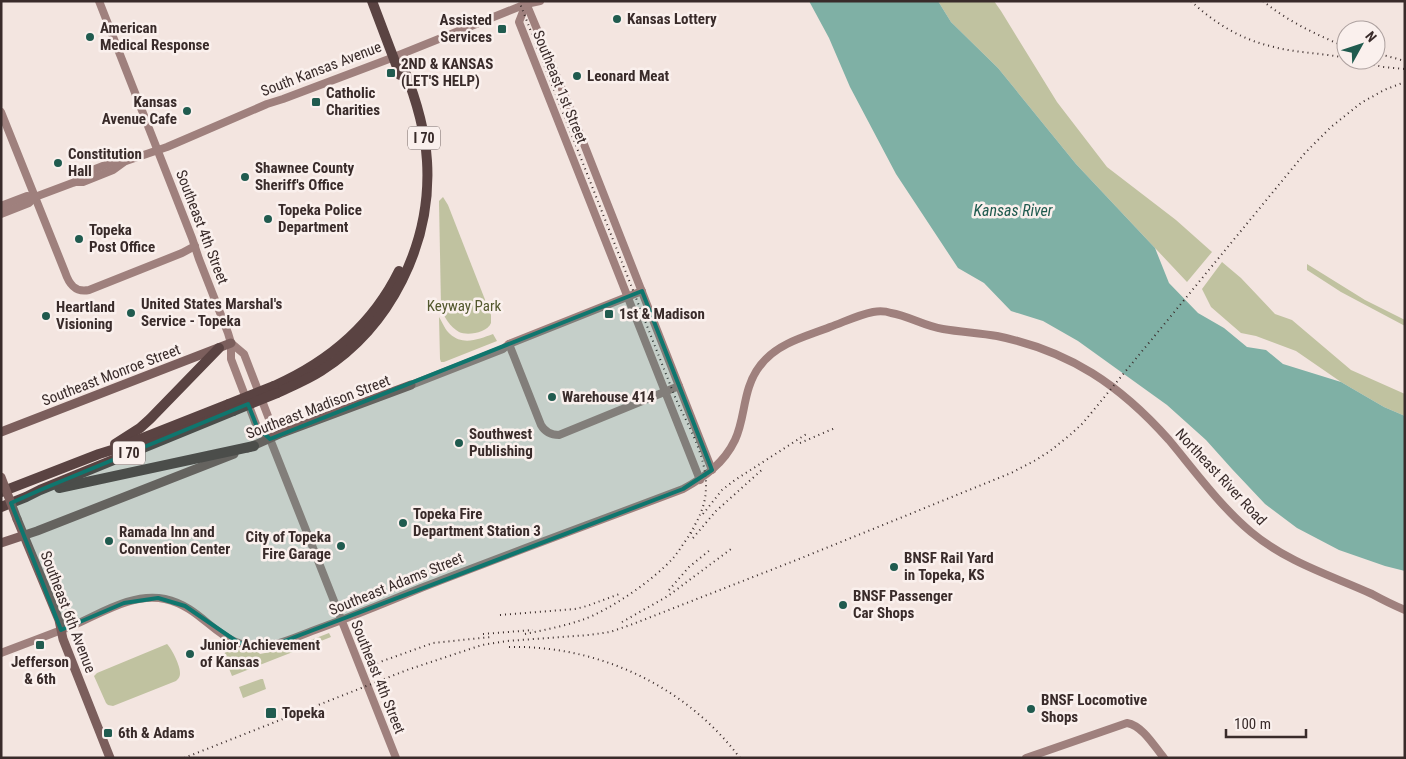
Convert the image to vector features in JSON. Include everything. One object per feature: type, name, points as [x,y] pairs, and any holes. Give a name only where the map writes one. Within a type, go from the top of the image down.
[{"type":"highway","name":"I 70","points":[[372,1],[411,105],[418,133],[421,152],[422,210]]},
{"type":"highway","name":"I 70","points":[[1,507],[276,390],[361,338],[377,313],[399,287],[418,240],[427,190],[427,161],[418,109],[378,1]]},
{"type":"highway","points":[[99,454],[150,419],[219,348]]},
{"type":"highway","name":"I 70","points":[[1,492],[99,454],[231,408]]},
{"type":"highway","points":[[26,497],[72,484],[254,446]]},
{"type":"main road","name":"Southeast Monroe Street","points":[[1,432],[231,343]]},
{"type":"main road","name":"Southeast Madison Street","points":[[1,543],[411,385]]},
{"type":"main road","name":"Southeast 6th Avenue","points":[[1,477],[110,758]]},
{"type":"street","name":"Southeast 4th Street","points":[[99,1],[231,343],[231,359],[257,427],[270,439]]},
{"type":"street","name":"South Kansas Avenue","points":[[1,214],[29,203],[35,197],[75,182],[85,174],[113,162],[126,161],[167,147],[267,104],[389,59],[527,2],[540,1]]},
{"type":"street","name":"Southeast 1st Street","points":[[527,2],[712,470]]},
{"type":"street","name":"Southeast 1st Street","points":[[527,2],[519,22],[700,480]]},
{"type":"street","points":[[1,112],[69,282],[76,289],[89,290],[195,246]]},
{"type":"street","name":"South Kansas Avenue","points":[[1,206],[27,196],[35,197]]},
{"type":"street","name":"Southeast Madison Street","points":[[411,385],[642,291]]},
{"type":"street","name":"Northeast River Road","points":[[796,340],[866,314],[880,311],[889,312],[938,328],[997,336],[1028,344],[1074,362],[1109,384],[1150,420],[1232,514],[1258,537],[1290,559],[1405,610]]},
{"type":"street","name":"Southeast Adams Street","points":[[61,630],[112,608],[145,598],[164,599],[185,606],[215,631],[239,644],[255,647],[274,644],[683,489],[700,480],[724,457],[735,441],[743,418],[749,388],[758,369],[772,354],[796,340]]},
{"type":"street","name":"Southeast 4th Street","points":[[231,343],[244,354],[271,424],[270,439],[396,758]]},
{"type":"street","points":[[509,344],[543,429],[558,435],[679,386]]},
{"type":"street","points":[[1,653],[61,630]]},
{"type":"street","points":[[1026,758],[1127,723],[1140,729],[1164,758]]},
{"type":"highlighted area","points":[[642,291],[712,470],[683,489],[274,645],[239,643],[185,606],[158,598],[124,603],[61,630],[11,503],[248,404],[257,427],[270,439]]},
{"type":"green space","points":[[938,1],[994,1],[1057,102],[1107,167],[1176,220],[1212,252],[1187,282],[1076,164],[998,68],[951,22]]},
{"type":"green space","name":"Keyway Park","points":[[443,197],[448,205],[491,315],[489,326],[477,333],[463,333],[456,330],[447,321],[441,307],[439,201]]},
{"type":"green space","points":[[1222,262],[1241,278],[1275,314],[1292,320],[1351,370],[1405,394],[1405,416],[1384,407],[1341,382],[1296,351],[1256,336],[1241,333],[1211,307],[1202,289]]},
{"type":"green space","points":[[1307,264],[1365,300],[1405,320],[1405,326],[1341,292],[1307,270]]},
{"type":"green space","name":"Keyway Park","points":[[439,317],[450,334],[455,338],[466,341],[493,334],[497,341],[441,362]]},
{"type":"green space","points":[[329,633],[331,637],[232,676],[224,656],[229,648],[258,652],[260,654],[290,648]]},
{"type":"green space","points":[[167,644],[174,654],[180,671],[179,678],[176,681],[113,706],[106,703],[94,676],[97,673]]},
{"type":"green space","points":[[263,679],[266,689],[243,698],[239,687]]},
{"type":"water","name":"Kansas River","points":[[809,1],[938,1],[951,22],[998,68],[1076,164],[1155,248],[1169,283],[1198,313],[1224,328],[1247,347],[1266,350],[1283,364],[1341,382],[1384,407],[1405,416],[1405,571],[1339,550],[1297,528],[1265,504],[1206,440],[1167,405],[1078,341],[1043,321],[1011,311],[984,283],[958,268],[896,174],[850,87],[829,38]]},
{"type":"railway","points":[[519,1],[675,397],[703,462],[706,489],[704,503],[696,524],[689,535]]},
{"type":"railway","points":[[1191,1],[1229,30],[1251,40],[1283,49],[1336,56]]},
{"type":"railway","points":[[1263,1],[1282,15],[1336,43]]},
{"type":"railway","points":[[1386,56],[1405,61]]},
{"type":"railway","points":[[1386,67],[1405,69]]},
{"type":"railway","points":[[184,758],[407,670],[482,645],[507,641],[589,635],[610,632],[633,624],[1011,473],[1036,460],[1050,451],[1083,423],[1305,153],[1331,127],[1361,103],[1384,90],[1405,82]]},
{"type":"railway","points":[[800,443],[835,428]]},
{"type":"railway","points":[[703,514],[722,490],[808,433]]},
{"type":"railway","points":[[693,538],[716,511],[764,468]]},
{"type":"railway","points":[[525,634],[582,620],[618,602],[665,566],[674,557],[694,529]]},
{"type":"railway","points":[[622,622],[668,596],[731,549]]},
{"type":"railway","points":[[669,590],[689,567],[710,550]]},
{"type":"railway","points":[[500,615],[575,609],[622,593]]},
{"type":"railway","points":[[483,634],[533,630]]},
{"type":"railway","points":[[377,663],[433,643],[491,637]]},
{"type":"railway","points":[[509,647],[542,648],[575,653],[607,662],[638,675],[667,691],[694,710],[718,732],[740,758]]},
{"type":"place","name":"Kansas Lottery","points":[[617,19]]},
{"type":"place","name":"Assisted Services","points":[[502,29]]},
{"type":"place","name":"American Medical Response","points":[[90,37]]},
{"type":"place","name":"2ND & KANSAS (LET'S HELP)","points":[[391,73]]},
{"type":"place","name":"Leonard Meat","points":[[577,76]]},
{"type":"place","name":"Catholic Charities","points":[[316,102]]},
{"type":"place","name":"Kansas Avenue Cafe","points":[[187,111]]},
{"type":"place","name":"Constitution Hall","points":[[58,163]]},
{"type":"place","name":"Shawnee County Sheriff's Office","points":[[245,177]]},
{"type":"place","name":"Topeka Police Department","points":[[268,219]]},
{"type":"place","name":"Topeka Post Office","points":[[79,239]]},
{"type":"place","name":"United States Marshal's Service - Topeka","points":[[131,313]]},
{"type":"place","name":"1st & Madison","points":[[609,314]]},
{"type":"place","name":"Heartland Visioning","points":[[46,316]]},
{"type":"place","name":"Warehouse 414","points":[[552,397]]},
{"type":"place","name":"Southwest Publishing","points":[[459,443]]},
{"type":"place","name":"Topeka Fire Department Station 3","points":[[403,523]]},
{"type":"place","name":"Ramada Inn and Convention Center","points":[[109,541]]},
{"type":"place","name":"City of Topeka Fire Garage","points":[[341,546]]},
{"type":"place","name":"BNSF Rail Yard in Topeka, KS","points":[[894,567]]},
{"type":"place","name":"BNSF Passenger Car Shops","points":[[843,605]]},
{"type":"place","name":"Jefferson & 6th","points":[[40,645]]},
{"type":"place","name":"Junior Achievement of Kansas","points":[[190,654]]},
{"type":"place","name":"BNSF Locomotive Shops","points":[[1031,709]]},
{"type":"place","name":"Topeka","points":[[271,713]]},
{"type":"place","name":"6th & Adams","points":[[108,733]]}]
